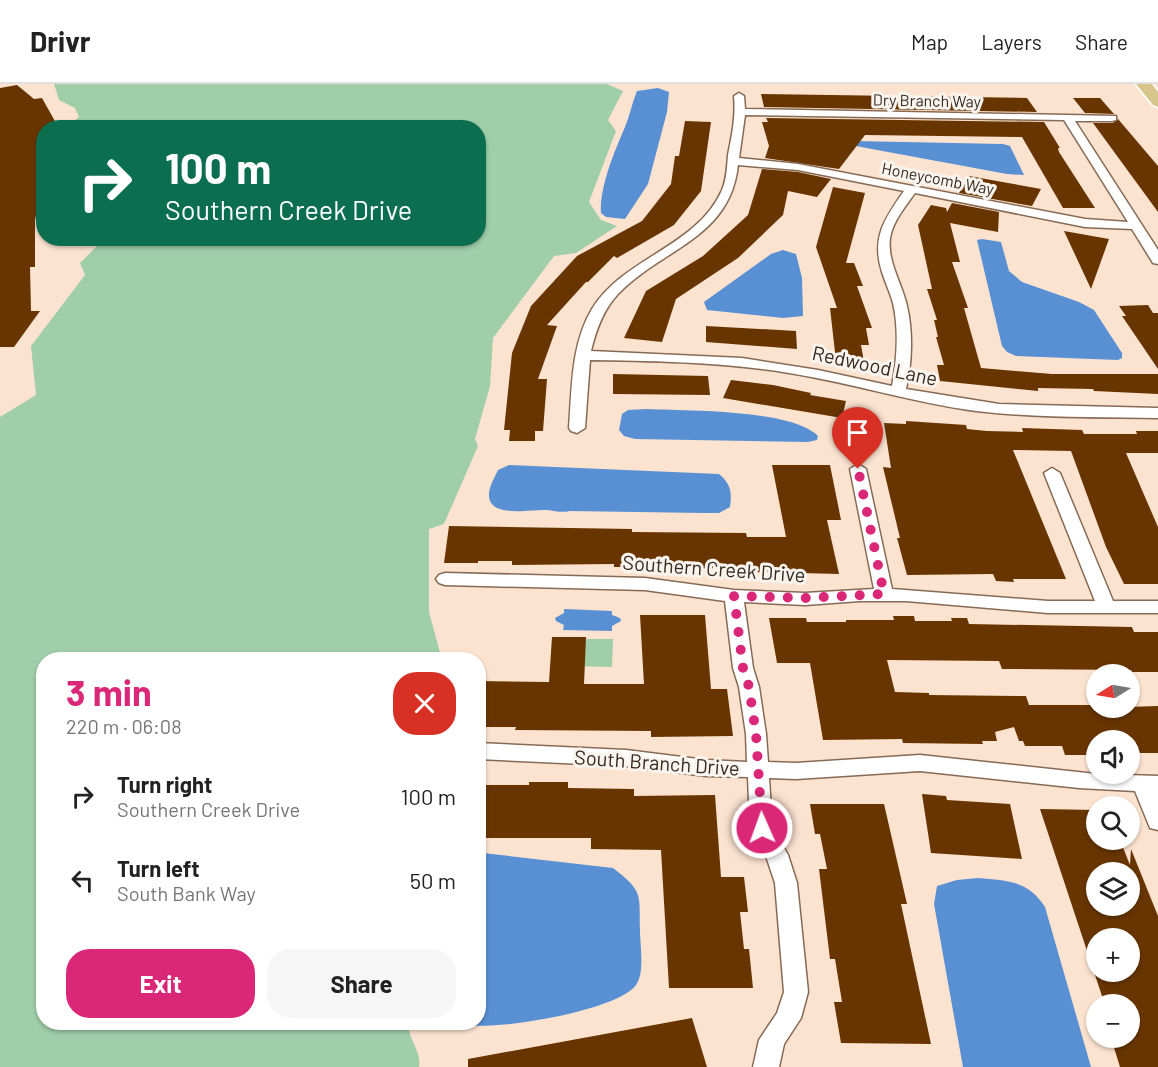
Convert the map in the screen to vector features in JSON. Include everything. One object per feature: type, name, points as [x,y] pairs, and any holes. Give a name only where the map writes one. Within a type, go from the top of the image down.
[{"type":"main road","points":[[1144,84],[1158,102]]},
{"type":"street","points":[[577,428],[583,356],[589,331],[596,315],[618,286],[705,224],[719,207],[728,190],[741,112],[739,96]]},
{"type":"street","name":"Dry Branch Way","points":[[741,112],[1112,118]]},
{"type":"street","points":[[1067,117],[1158,260]]},
{"type":"street","name":"Honeycomb Way","points":[[733,161],[798,167],[1085,223],[1136,226]]},
{"type":"street","points":[[898,393],[901,308],[883,257],[884,239],[887,225],[912,189]]},
{"type":"street","name":"Redwood Lane","points":[[583,356],[679,357],[765,364],[898,393],[977,406],[1059,411],[1158,413]]},
{"type":"street","points":[[858,469],[884,594]]},
{"type":"street","points":[[1052,473],[1107,608]]},
{"type":"street","name":"Southern Creek Drive","points":[[445,579],[645,585],[734,596],[805,598],[884,594],[1048,607],[1158,607]]},
{"type":"street","points":[[734,596],[743,668],[749,687],[760,769],[762,828],[777,855],[786,883],[796,992],[788,1018],[772,1040],[766,1067]]},
{"type":"street","name":"South Branch Drive","points":[[486,750],[626,758],[706,768],[796,771],[920,763],[1080,780],[1151,783]]},
{"type":"street","points":[[1151,783],[1158,822]]},
{"type":"green space","points":[[54,84],[607,84],[623,91],[608,120],[616,131],[589,202],[601,220],[617,226],[576,253],[554,256],[493,338],[490,386],[475,439],[478,446],[444,524],[429,529],[429,612],[440,652],[36,652],[36,1030],[409,1030],[419,1056],[419,1067],[0,1067],[0,417],[36,395],[31,346],[85,275],[80,263],[97,246],[486,246],[486,120],[75,120],[79,117],[75,108],[59,100]]},
{"type":"green space","points":[[586,639],[613,639],[612,667],[564,666]]},
{"type":"water","points":[[658,88],[669,92],[667,112],[648,184],[625,219],[606,217],[601,213],[602,192],[637,91]]},
{"type":"water","points":[[854,141],[1003,144],[1010,146],[1024,175],[1007,174],[850,145]]},
{"type":"water","points":[[977,240],[1001,242],[1009,271],[1022,282],[1079,302],[1094,310],[1122,353],[1122,358],[1118,360],[1016,356],[1007,352],[1002,346]]},
{"type":"water","points":[[783,250],[796,254],[802,278],[803,316],[783,318],[707,310],[704,302],[771,254]]},
{"type":"water","points":[[628,410],[712,411],[763,416],[805,427],[818,436],[817,440],[808,442],[635,439],[624,436],[619,430],[622,414]]},
{"type":"water","points":[[509,465],[719,474],[730,489],[730,507],[719,513],[507,511],[494,506],[490,501],[489,493],[498,470]]},
{"type":"water","points":[[564,609],[612,611],[612,615],[620,618],[621,621],[612,626],[612,631],[563,630],[564,625],[555,618],[564,613]]},
{"type":"water","points":[[486,853],[613,868],[623,876],[635,889],[639,901],[641,966],[636,985],[624,995],[579,1011],[521,1023],[486,1025]]},
{"type":"water","points":[[978,878],[1008,881],[1024,887],[1032,891],[1045,907],[1091,1067],[963,1067],[934,904],[937,886],[957,880]]},
{"type":"building","points":[[17,85],[34,99],[42,98],[54,120],[36,120],[35,267],[30,267],[31,311],[40,311],[14,347],[0,347],[0,88]]},
{"type":"building","points":[[761,94],[1027,98],[1037,112],[764,107]]},
{"type":"building","points":[[1073,98],[1100,98],[1114,114],[1085,113]]},
{"type":"building","points":[[766,118],[1044,122],[1060,148],[1058,148],[1059,152],[1095,208],[1063,208],[1022,137],[865,135],[839,169],[765,158],[769,146],[762,122],[768,122]]},
{"type":"building","points":[[1118,119],[1158,166],[1158,212],[1093,123],[1113,123]]},
{"type":"building","points":[[685,121],[711,122],[701,191],[674,225],[617,258],[614,256],[586,282],[547,325],[557,326],[538,379],[547,379],[543,431],[535,431],[535,441],[509,441],[510,430],[504,430],[512,353],[531,306],[577,256],[642,221],[671,184],[675,156],[679,156]]},
{"type":"building","points":[[762,169],[798,172],[831,179],[817,197],[788,191],[783,215],[738,258],[676,299],[662,342],[624,338],[646,291],[703,256],[748,215]]},
{"type":"building","points":[[969,176],[1041,189],[1032,206],[959,193]]},
{"type":"building","points":[[833,187],[865,193],[846,263],[854,263],[863,286],[857,286],[872,328],[866,328],[869,345],[861,345],[864,362],[836,361],[830,308],[837,308],[816,247]]},
{"type":"building","points":[[952,203],[999,212],[998,232],[950,223],[960,262],[952,262],[968,308],[964,308],[981,368],[1052,374],[1158,374],[1158,394],[1094,391],[1093,389],[1038,388],[1038,391],[940,381],[937,365],[944,365],[936,337],[938,337],[934,320],[937,320],[927,289],[932,289],[918,225],[931,205],[946,208],[947,212]]},
{"type":"building","points":[[1064,231],[1109,239],[1091,289]]},
{"type":"building","points":[[1148,305],[1153,313],[1158,313],[1158,369],[1122,316],[1126,316],[1119,306]]},
{"type":"building","points":[[706,326],[796,331],[797,349],[706,342]]},
{"type":"building","points":[[613,374],[708,376],[710,395],[613,394]]},
{"type":"building","points":[[731,380],[773,385],[811,393],[810,395],[846,401],[842,418],[723,398]]},
{"type":"building","points":[[906,421],[966,425],[967,429],[987,431],[1023,432],[1022,428],[1082,430],[1084,434],[1137,434],[1136,431],[1158,431],[1158,453],[1126,453],[1158,527],[1158,584],[1124,584],[1106,547],[1071,451],[1013,450],[1066,579],[1013,579],[1014,582],[996,581],[993,574],[907,575],[883,467],[891,468],[884,423],[906,424]]},
{"type":"building","points":[[772,465],[830,465],[841,520],[827,520],[839,574],[717,571],[717,568],[649,570],[649,567],[614,567],[614,564],[512,565],[512,561],[444,563],[449,526],[632,529],[632,532],[746,533],[747,537],[786,537]]},
{"type":"building","points":[[640,615],[705,615],[711,689],[727,689],[733,736],[651,737],[651,731],[515,730],[516,727],[486,727],[486,681],[549,682],[552,637],[586,637],[584,684],[644,684]]},
{"type":"building","points":[[893,616],[914,616],[915,621],[952,621],[951,618],[967,618],[969,624],[1132,627],[1134,632],[1158,632],[1158,672],[1140,672],[1140,664],[1086,664],[1086,670],[1002,669],[999,661],[887,660],[895,692],[929,693],[929,695],[1026,696],[1029,705],[1086,705],[1086,718],[1140,718],[1140,707],[1158,706],[1158,753],[1140,753],[1140,730],[1086,730],[1086,755],[1065,755],[1062,746],[1025,746],[1023,741],[1019,741],[1014,727],[995,732],[997,741],[982,741],[983,744],[903,743],[902,739],[823,740],[810,663],[777,663],[769,618],[806,618],[807,622],[894,620]]},
{"type":"building","points":[[529,782],[568,782],[568,788],[634,789],[634,796],[715,795],[721,877],[744,877],[748,912],[740,912],[744,949],[749,949],[753,988],[669,988],[661,850],[591,849],[591,838],[486,838],[486,785],[529,785]]},
{"type":"building","points":[[922,794],[946,796],[947,800],[1010,804],[1022,859],[931,853]]},
{"type":"building","points":[[810,804],[884,804],[907,904],[901,904],[931,1044],[841,1043],[834,1002],[842,1002],[835,959],[830,959],[819,869],[827,869],[820,834],[815,834]]},
{"type":"building","points":[[1040,809],[1086,810],[1086,850],[1124,850],[1129,862],[1086,862],[1086,916],[1140,916],[1140,871],[1158,916],[1158,1067],[1120,1067],[1114,1048],[1140,1048],[1140,994],[1101,994],[1097,982],[1140,982],[1140,928],[1086,928],[1086,948]]},
{"type":"building","points":[[1131,850],[1136,862],[1130,862]]},
{"type":"building","points":[[692,1018],[707,1067],[468,1067],[468,1059]]},
{"type":"route","points":[[762,828],[756,734],[749,687],[743,668],[734,596],[805,598],[884,594],[858,469]]}]
